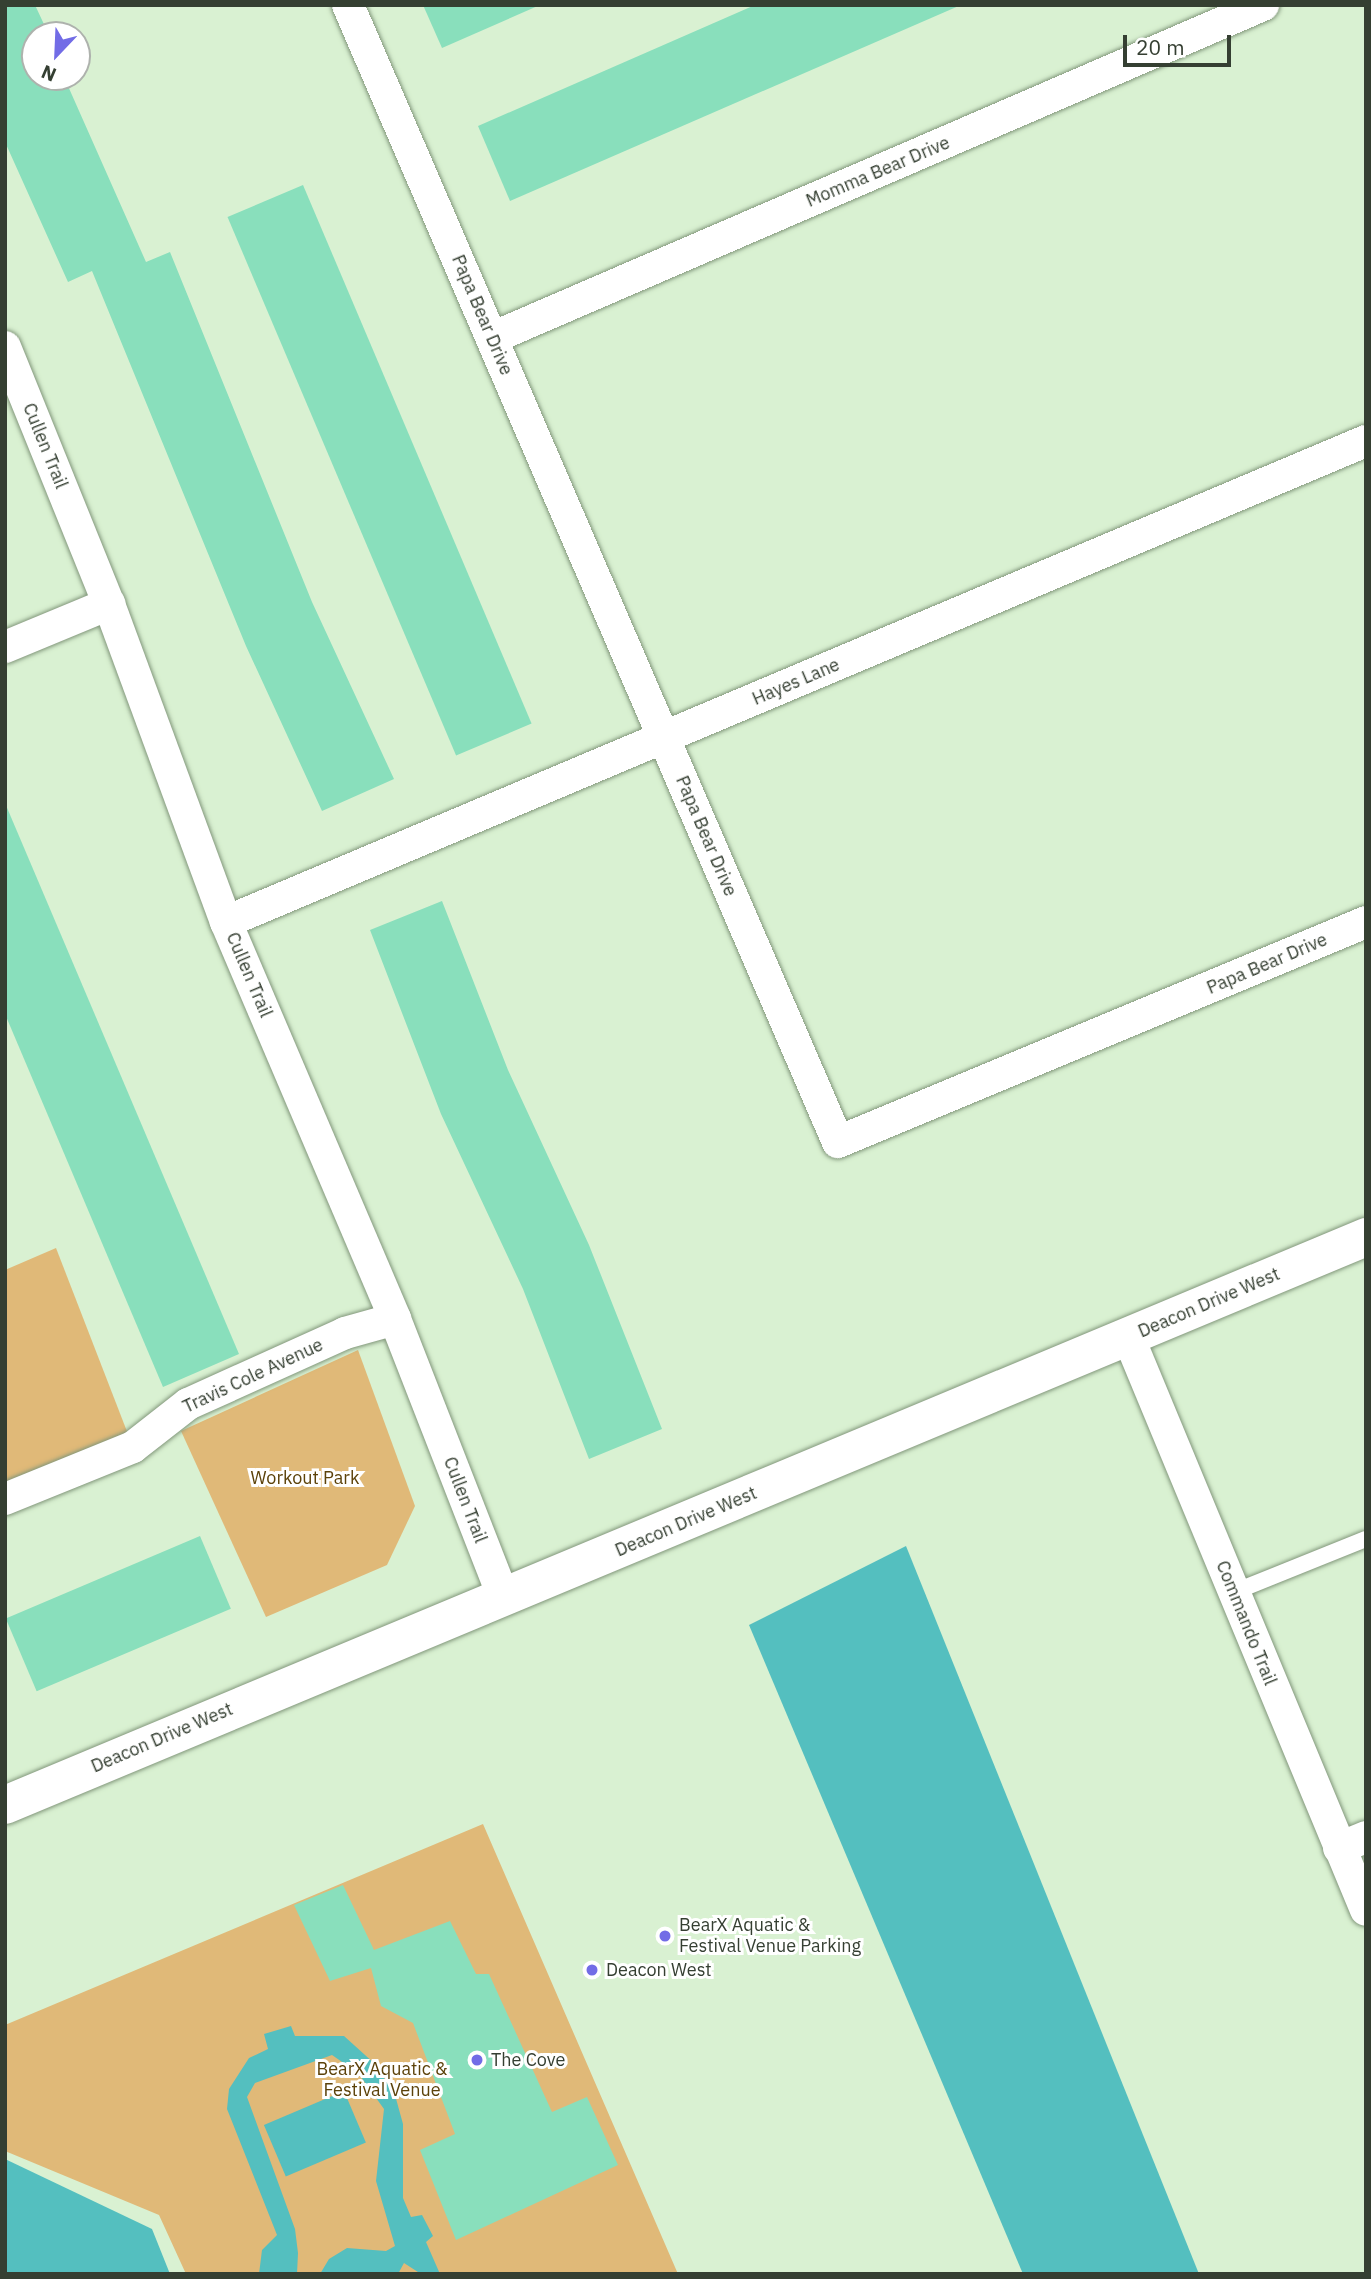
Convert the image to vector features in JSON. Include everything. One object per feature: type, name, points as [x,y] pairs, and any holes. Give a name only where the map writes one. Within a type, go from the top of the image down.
[{"type":"street","name":"Papa Bear Drive","points":[[348,5],[838,1142],[1366,922]]},
{"type":"street","name":"Momma Bear Drive","points":[[492,338],[1263,5]]},
{"type":"street","name":"Cullen Trail","points":[[5,347],[109,604],[226,922],[395,1319],[503,1599]]},
{"type":"street","name":"Hayes Lane","points":[[226,922],[1366,441]]},
{"type":"street","points":[[5,647],[109,604]]},
{"type":"street","name":"Deacon Drive West","points":[[5,1805],[1366,1237]]},
{"type":"street","name":"Travis Cole Avenue","points":[[5,1499],[133,1447],[187,1404],[345,1333],[395,1319]]},
{"type":"street","name":"Commando Trail","points":[[1128,1336],[1234,1592],[1353,1843],[1366,1910]]},
{"type":"lane","points":[[1234,1592],[1366,1538]]},
{"type":"green space","points":[[56,1248],[133,1447],[5,1499],[5,1270]]},
{"type":"green space","name":"Workout Park","points":[[358,1350],[415,1506],[387,1565],[266,1617],[181,1431]]},
{"type":"green space","name":"BearX Aquatic & Festival Venue","points":[[483,1824],[678,2274],[186,2274],[159,2215],[5,2151],[5,2025]]},
{"type":"water","points":[[906,1546],[1199,2274],[1023,2274],[749,1625]]},
{"type":"water","points":[[291,2026],[295,2036],[344,2036],[375,2064],[395,2095],[403,2124],[403,2198],[411,2217],[422,2215],[433,2236],[426,2242],[440,2274],[421,2274],[404,2263],[398,2274],[320,2274],[329,2259],[347,2248],[386,2251],[395,2246],[376,2181],[384,2109],[358,2073],[332,2055],[255,2083],[247,2097],[295,2229],[298,2253],[297,2274],[259,2274],[262,2250],[277,2235],[227,2109],[229,2089],[249,2058],[268,2049],[264,2034]]},
{"type":"water","points":[[344,2091],[366,2143],[286,2177],[264,2125]]},
{"type":"water","points":[[5,2159],[152,2229],[170,2274],[5,2274]]},
{"type":"building","points":[[5,5],[35,5],[42,21],[21,21],[21,91],[70,91],[146,262],[170,252],[312,602],[394,779],[322,811],[246,646],[92,271],[68,282],[5,142]]},
{"type":"building","points":[[423,5],[540,5],[442,48]]},
{"type":"building","points":[[755,5],[961,5],[510,201],[478,126]]},
{"type":"building","points":[[303,185],[532,723],[456,756],[228,217]]},
{"type":"building","points":[[5,803],[239,1354],[163,1387],[5,1014]]},
{"type":"building","points":[[442,901],[508,1070],[589,1245],[662,1429],[589,1459],[523,1289],[441,1114],[370,930]]},
{"type":"building","points":[[200,1536],[231,1609],[37,1691],[6,1618]]},
{"type":"building","name":"The Cove","points":[[343,1885],[374,1950],[450,1921],[476,1974],[489,1974],[552,2112],[587,2097],[618,2165],[456,2240],[420,2150],[455,2134],[413,2023],[381,2006],[371,1968],[330,1981],[294,1905]]},
{"type":"place","name":"BearX Aquatic & Festival Venue Parking","points":[[665,1936]]},
{"type":"place","name":"Deacon West","points":[[592,1970]]},
{"type":"place","name":"The Cove","points":[[477,2060]]}]
